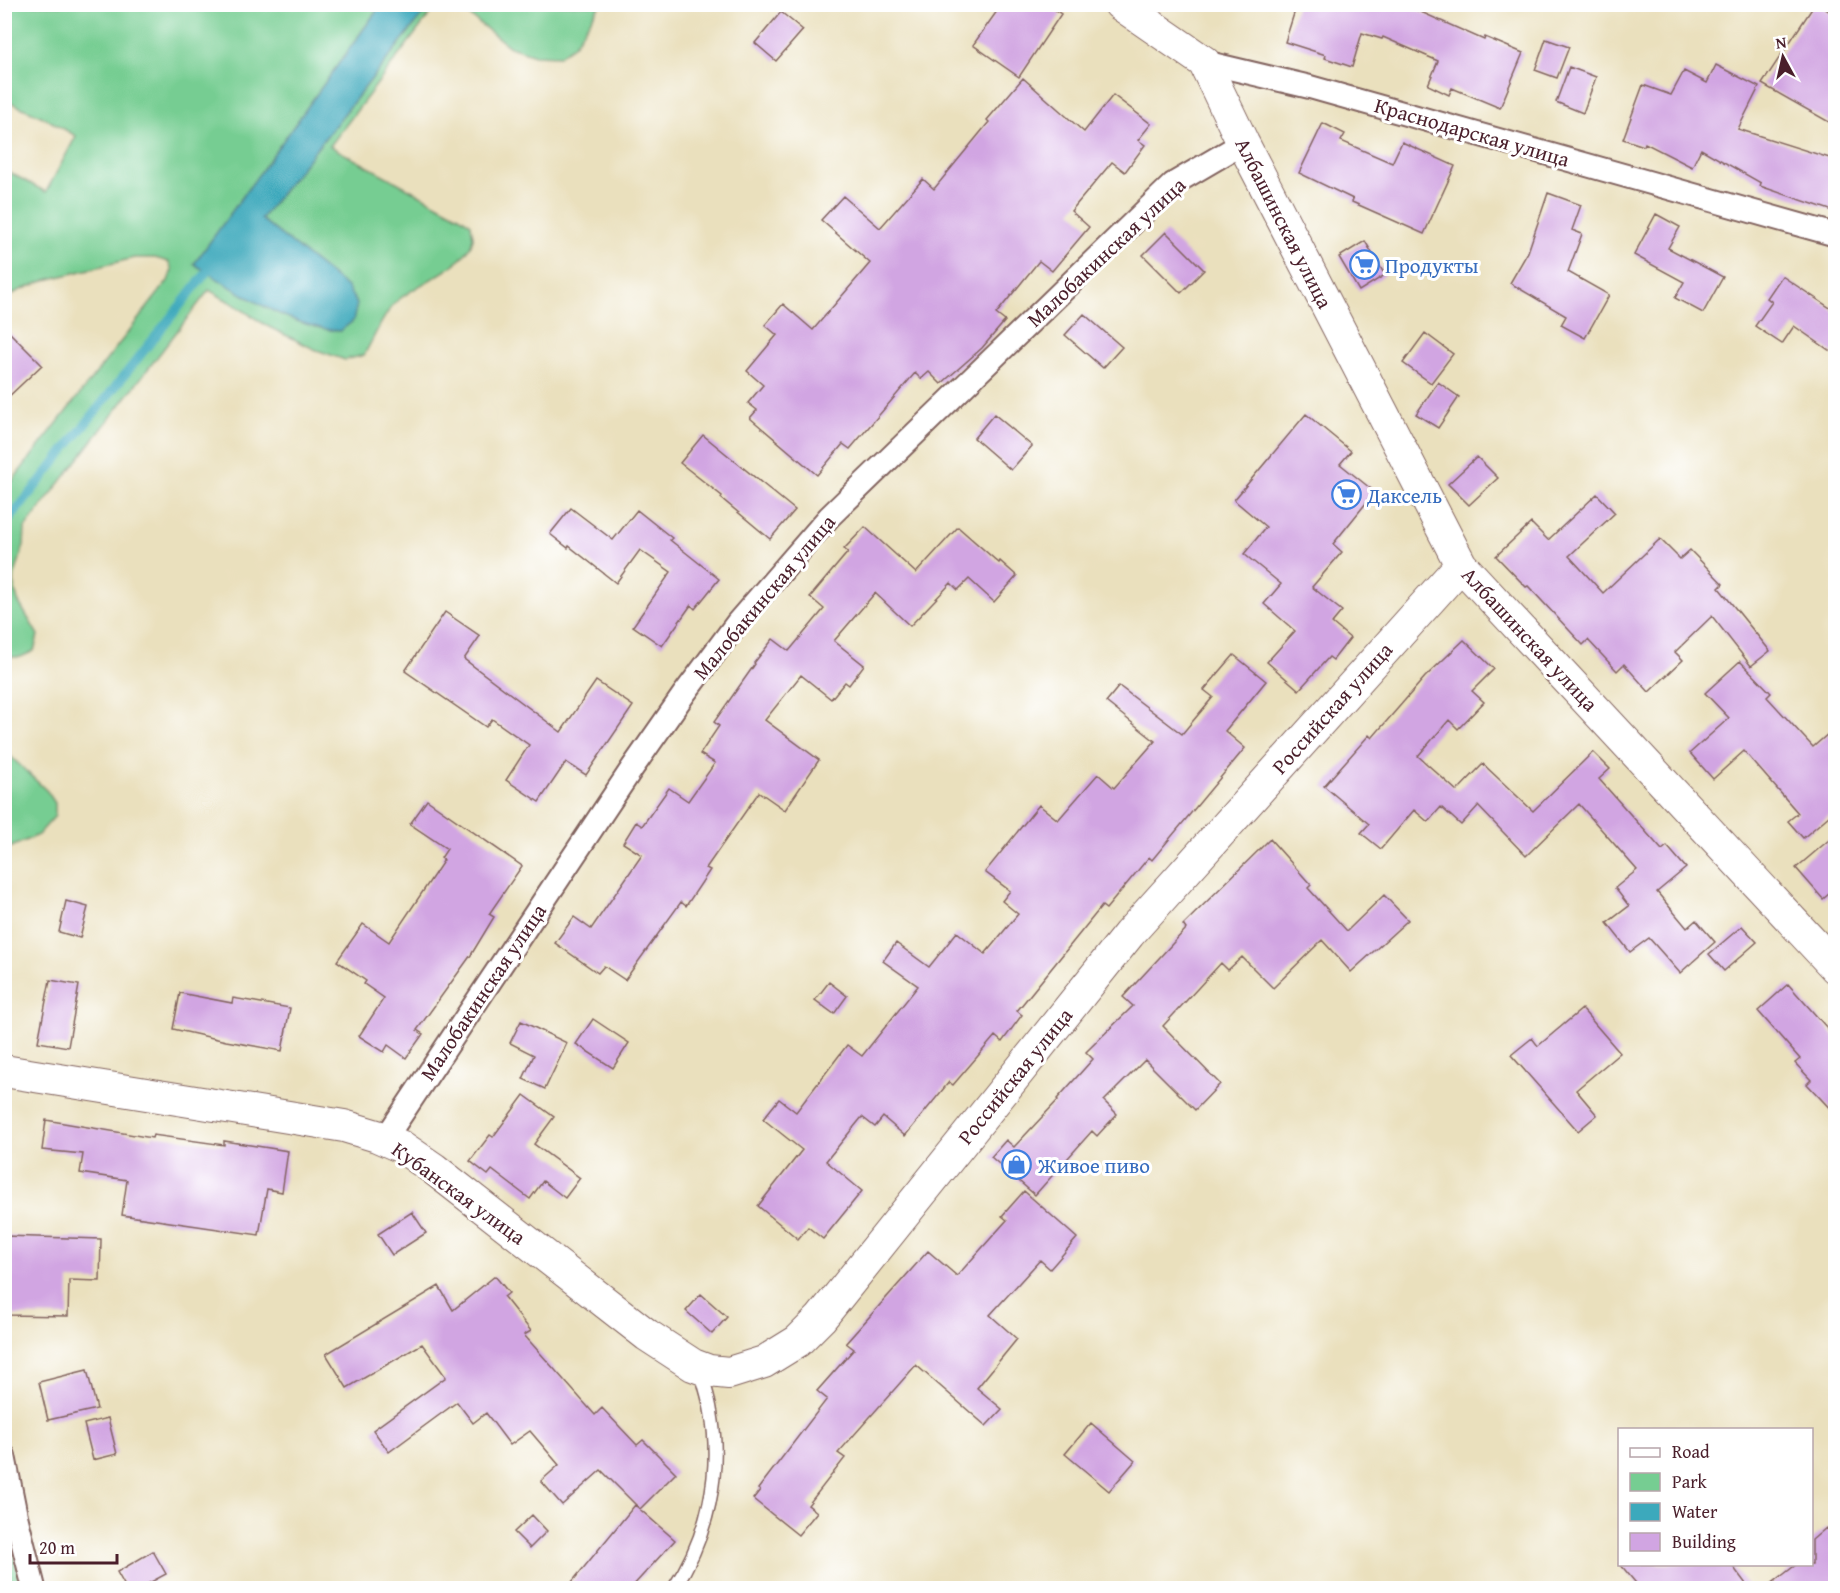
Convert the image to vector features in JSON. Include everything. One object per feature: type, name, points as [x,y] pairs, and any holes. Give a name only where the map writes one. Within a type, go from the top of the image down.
[{"type":"street","name":"Краснодарская улица","points":[[1120,4],[1204,62],[1310,87],[1836,235]]},
{"type":"street","name":"Албашинская улица","points":[[1204,62],[1461,565],[1836,968]]},
{"type":"street","name":"Малобакинская улица","points":[[385,1139],[639,758],[731,632],[781,571],[828,517],[1173,184],[1243,142]]},
{"type":"street","name":"Российская улица","points":[[700,1368],[729,1372],[764,1362],[798,1341],[821,1318],[1129,934],[1461,565]]},
{"type":"street","name":"Кубанская улица","points":[[4,1071],[344,1126],[385,1139],[402,1147],[434,1169],[647,1335],[700,1368]]},
{"type":"street","points":[[4,1456],[34,1588]]},
{"type":"lane","points":[[674,1588],[683,1575],[698,1542],[707,1514],[713,1483],[715,1446],[700,1368]]},
{"type":"green space","points":[[5,5],[381,5],[195,263],[246,296],[282,315],[320,328],[340,331],[347,287],[261,219],[430,5],[437,5],[330,146],[459,216],[471,224],[473,238],[462,258],[395,303],[382,321],[364,355],[345,360],[314,349],[267,326],[209,290],[25,528],[24,545],[13,581],[18,601],[38,635],[34,651],[21,657],[5,657],[5,490],[168,281],[172,270],[169,262],[155,258],[134,258],[46,280],[5,299],[5,170],[46,192],[76,136],[45,118],[5,100]]},
{"type":"green space","points":[[456,5],[600,5],[574,45],[559,56],[535,55],[510,47]]},
{"type":"green space","points":[[4,750],[47,791],[55,803],[55,816],[38,835],[5,850]]},
{"type":"green space","points":[[4,1514],[5,1518],[22,1588],[5,1588]]},
{"type":"water","points":[[381,5],[430,5],[261,219],[347,287],[357,304],[353,321],[340,331],[320,328],[264,306],[194,264]]},
{"type":"building","points":[[1002,4],[1046,4],[1061,14],[1019,77],[973,45]]},
{"type":"building","points":[[1297,4],[1403,4],[1484,40],[1485,37],[1523,53],[1500,108],[1452,88],[1449,95],[1428,85],[1438,61],[1383,37],[1382,39],[1362,33],[1352,67],[1325,58],[1326,55],[1285,42]]},
{"type":"building","points":[[1815,4],[1836,16],[1836,126],[1762,84]]},
{"type":"building","points":[[781,12],[803,30],[776,61],[755,43]]},
{"type":"building","points":[[1546,39],[1569,47],[1557,78],[1535,70]]},
{"type":"building","points":[[1716,65],[1759,87],[1738,129],[1836,160],[1836,212],[1760,186],[1761,183],[1701,149],[1692,167],[1645,143],[1644,146],[1623,139],[1643,85],[1671,95],[1684,71],[1707,83]]},
{"type":"building","points":[[1569,67],[1596,77],[1583,113],[1556,102]]},
{"type":"building","points":[[1023,78],[1084,132],[1113,95],[1151,124],[1138,140],[1145,145],[1125,172],[1112,162],[1071,211],[1089,227],[1052,271],[1039,261],[996,314],[1005,321],[982,348],[941,384],[929,372],[921,379],[915,373],[850,449],[843,444],[817,475],[750,418],[757,410],[748,403],[763,385],[747,371],[777,335],[765,325],[783,304],[813,330],[870,263],[821,220],[843,196],[880,228],[923,179],[934,189],[989,122],[987,120]]},
{"type":"building","points":[[1323,123],[1345,134],[1341,141],[1392,163],[1402,142],[1455,166],[1424,234],[1352,202],[1353,199],[1299,173]]},
{"type":"building","points":[[1548,193],[1581,205],[1572,230],[1582,234],[1568,272],[1609,295],[1585,338],[1561,325],[1566,316],[1510,283],[1528,252]]},
{"type":"building","points":[[1656,214],[1680,227],[1668,248],[1723,277],[1703,313],[1675,298],[1684,282],[1634,255]]},
{"type":"building","points":[[1166,232],[1204,270],[1181,293],[1143,255]]},
{"type":"building","points":[[1365,241],[1385,275],[1359,291],[1339,257]]},
{"type":"building","points":[[1782,276],[1836,312],[1836,355],[1794,326],[1782,344],[1755,326],[1772,302],[1767,298]]},
{"type":"building","points":[[1084,314],[1122,347],[1103,368],[1065,335]]},
{"type":"building","points":[[4,327],[42,365],[4,401]]},
{"type":"building","points":[[1425,333],[1453,354],[1431,383],[1403,363]]},
{"type":"building","points":[[1438,382],[1459,397],[1438,428],[1416,414]]},
{"type":"building","points":[[994,414],[1032,446],[1011,470],[974,438]]},
{"type":"building","points":[[1306,414],[1351,451],[1340,464],[1375,492],[1333,544],[1342,552],[1312,587],[1342,611],[1332,623],[1350,638],[1333,660],[1329,657],[1299,690],[1267,662],[1295,631],[1264,604],[1281,584],[1244,554],[1266,527],[1234,500]]},
{"type":"building","points":[[703,435],[795,510],[770,539],[721,498],[722,496],[680,463]]},
{"type":"building","points":[[1477,457],[1498,478],[1469,505],[1448,484]]},
{"type":"building","points":[[1597,494],[1615,513],[1569,556],[1603,593],[1660,539],[1680,559],[1690,550],[1723,584],[1719,588],[1770,651],[1751,666],[1712,616],[1675,652],[1683,660],[1649,692],[1624,664],[1617,671],[1588,640],[1583,645],[1528,586],[1526,587],[1496,556],[1531,523],[1548,540]]},
{"type":"building","points":[[571,508],[613,540],[637,510],[719,579],[695,609],[691,605],[662,646],[633,626],[671,572],[640,550],[616,583],[550,534]]},
{"type":"building","points":[[865,527],[916,573],[958,527],[1017,576],[994,602],[969,579],[958,590],[951,583],[910,626],[875,593],[834,641],[864,665],[849,685],[845,682],[831,699],[801,675],[765,720],[819,760],[785,810],[759,792],[706,868],[710,870],[686,906],[681,902],[625,980],[604,966],[598,973],[555,943],[574,917],[591,929],[642,855],[623,843],[636,822],[642,826],[669,788],[688,801],[715,763],[700,754],[719,726],[714,722],[773,639],[789,651],[824,609],[810,597],[848,552],[844,549]]},
{"type":"building","points":[[445,612],[480,636],[464,659],[561,732],[596,681],[633,706],[586,775],[566,762],[539,802],[506,780],[529,745],[492,719],[486,727],[405,671]]},
{"type":"building","points":[[1464,640],[1494,669],[1472,691],[1484,702],[1458,729],[1449,720],[1418,756],[1457,791],[1483,764],[1533,811],[1593,752],[1610,769],[1599,779],[1662,850],[1667,846],[1686,868],[1657,892],[1687,928],[1696,920],[1715,942],[1680,973],[1649,938],[1630,952],[1607,923],[1629,906],[1615,888],[1637,870],[1579,804],[1526,856],[1478,806],[1461,825],[1441,807],[1428,822],[1414,810],[1381,849],[1361,833],[1369,824],[1324,786],[1369,735],[1372,738],[1425,677]]},
{"type":"building","points":[[1234,655],[1266,681],[1225,731],[1245,748],[1152,860],[1149,857],[1106,909],[1102,906],[1017,1011],[1022,1015],[1002,1042],[995,1036],[953,1085],[949,1082],[905,1136],[883,1117],[875,1127],[862,1117],[826,1161],[862,1191],[823,1239],[808,1227],[798,1239],[758,1206],[802,1150],[763,1119],[779,1099],[796,1112],[847,1045],[862,1056],[918,986],[883,961],[896,943],[929,967],[957,932],[985,954],[1018,914],[1002,901],[1010,891],[985,872],[1039,805],[1058,820],[1098,774],[1114,788],[1155,741],[1106,702],[1119,686],[1182,734],[1213,697],[1204,690]]},
{"type":"building","points":[[1740,661],[1771,693],[1767,697],[1813,747],[1836,727],[1836,810],[1803,838],[1788,821],[1798,813],[1744,751],[1713,779],[1690,753],[1729,718],[1705,693]]},
{"type":"building","points":[[427,800],[522,866],[489,914],[494,917],[471,955],[417,1030],[423,1034],[406,1058],[388,1045],[384,1052],[359,1036],[384,998],[364,984],[366,981],[337,961],[363,924],[389,942],[444,860],[441,858],[447,849],[410,824]]},
{"type":"building","points":[[1836,834],[1836,888],[1823,899],[1796,868]]},
{"type":"building","points":[[1270,839],[1311,885],[1308,888],[1347,931],[1384,895],[1408,920],[1351,972],[1322,940],[1273,988],[1242,957],[1228,970],[1221,963],[1163,1026],[1220,1084],[1195,1110],[1145,1060],[1104,1101],[1117,1114],[1097,1136],[1092,1131],[1035,1195],[991,1157],[1006,1140],[1014,1147],[1058,1100],[1093,1059],[1086,1052],[1133,1006],[1123,997],[1186,929],[1183,925]]},
{"type":"building","points":[[66,901],[88,907],[80,938],[59,932]]},
{"type":"building","points":[[1742,926],[1757,942],[1724,971],[1709,954]]},
{"type":"building","points":[[50,980],[79,985],[68,1047],[38,1042]]},
{"type":"building","points":[[829,982],[847,996],[834,1014],[815,1000]]},
{"type":"building","points":[[1788,984],[1836,1038],[1836,1115],[1807,1084],[1811,1080],[1795,1063],[1800,1059],[1758,1011]]},
{"type":"building","points":[[180,993],[232,1003],[233,998],[290,1008],[282,1051],[173,1029]]},
{"type":"building","points":[[1582,1009],[1620,1053],[1576,1090],[1597,1115],[1578,1131],[1511,1055],[1532,1038],[1538,1046]]},
{"type":"building","points":[[593,1019],[629,1043],[613,1068],[576,1044]]},
{"type":"building","points":[[521,1021],[567,1043],[545,1089],[523,1079],[534,1055],[510,1043]]},
{"type":"building","points":[[524,1095],[554,1117],[534,1144],[580,1178],[565,1198],[543,1181],[530,1199],[492,1170],[488,1175],[470,1161],[490,1135],[493,1137]]},
{"type":"building","points":[[46,1120],[152,1138],[153,1135],[224,1145],[224,1141],[288,1151],[282,1192],[267,1189],[259,1235],[122,1215],[127,1180],[80,1173],[83,1154],[42,1150]]},
{"type":"building","points":[[1024,1191],[1077,1238],[1050,1269],[1040,1260],[990,1315],[1017,1339],[977,1388],[1002,1409],[986,1426],[916,1365],[838,1453],[845,1458],[808,1505],[817,1512],[798,1535],[753,1499],[760,1490],[758,1489],[827,1399],[817,1391],[854,1349],[846,1343],[928,1251],[957,1276],[1007,1220],[1002,1216]]},
{"type":"building","points":[[412,1212],[426,1233],[392,1255],[378,1234]]},
{"type":"building","points":[[4,1236],[101,1239],[100,1281],[69,1280],[68,1316],[5,1315],[7,1265],[4,1265]]},
{"type":"building","points":[[495,1276],[509,1293],[504,1297],[531,1331],[524,1335],[595,1415],[602,1408],[637,1445],[643,1440],[676,1473],[640,1509],[601,1470],[562,1505],[541,1481],[559,1465],[530,1431],[510,1445],[486,1413],[473,1423],[457,1402],[389,1452],[373,1430],[446,1377],[422,1344],[347,1388],[326,1354],[439,1286],[453,1310]]},
{"type":"building","points":[[701,1294],[727,1317],[712,1334],[686,1311]]},
{"type":"building","points":[[87,1370],[97,1409],[48,1420],[39,1382]]},
{"type":"building","points":[[108,1418],[117,1454],[93,1460],[84,1424]]},
{"type":"building","points":[[1091,1423],[1135,1461],[1109,1491],[1065,1454]]},
{"type":"building","points":[[635,1505],[675,1540],[631,1588],[567,1588]]},
{"type":"building","points":[[532,1515],[547,1531],[530,1548],[514,1532]]},
{"type":"building","points":[[1826,1528],[1836,1540],[1836,1588],[1766,1588],[1794,1566],[1813,1566],[1813,1539]]},
{"type":"building","points":[[153,1551],[166,1574],[140,1588],[126,1588],[117,1572]]},
{"type":"building","points":[[1622,1566],[1732,1566],[1749,1588],[1640,1588]]},
{"type":"waterway","points":[[4,526],[214,263]]},
{"type":"place","name":"Продукты","points":[[1364,265]]},
{"type":"place","name":"Даксель","points":[[1346,495]]},
{"type":"place","name":"Живое пиво","points":[[1017,1165]]}]
